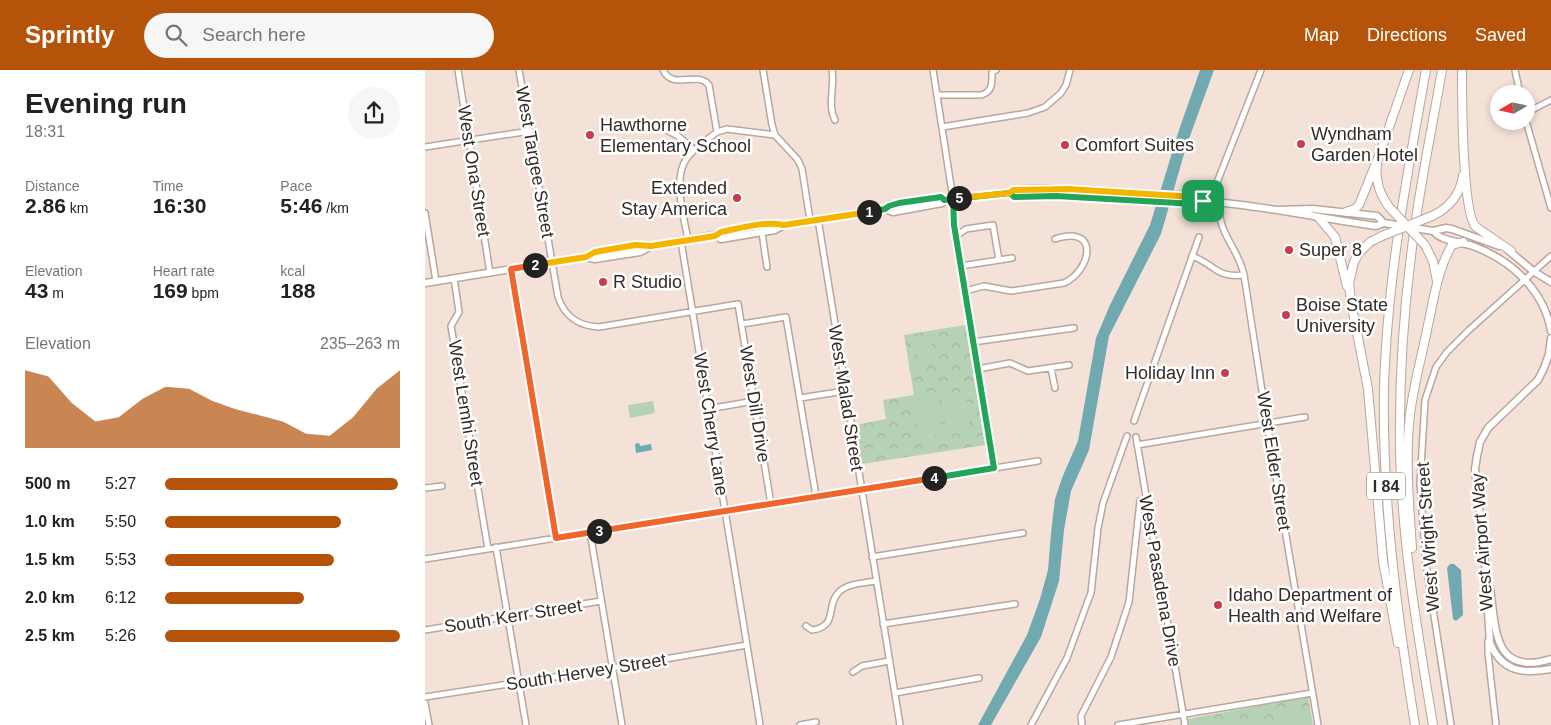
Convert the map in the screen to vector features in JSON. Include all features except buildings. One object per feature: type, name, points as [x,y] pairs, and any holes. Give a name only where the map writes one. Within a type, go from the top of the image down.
[{"type":"highway","points":[[1346,212],[1359,206],[1379,156],[1409,70]]},
{"type":"highway","name":"I 84","points":[[1415,725],[1390,549],[1385,468],[1384,387],[1396,245],[1426,70]]},
{"type":"highway","name":"I 84","points":[[1433,725],[1405,534],[1400,452],[1402,351],[1412,249],[1442,70]]},
{"type":"highway","points":[[1462,70],[1465,169],[1469,215],[1472,224],[1511,251]]},
{"type":"highway","points":[[1379,156],[1377,180],[1381,195],[1389,207],[1425,245],[1436,271],[1436,288]]},
{"type":"highway","points":[[1351,302],[1349,283],[1354,262],[1366,245],[1382,236],[1407,227],[1443,210],[1455,199],[1462,185],[1465,169]]},
{"type":"highway","points":[[1319,218],[1335,237],[1351,302],[1368,389],[1385,575],[1394,628],[1411,696]]},
{"type":"highway","points":[[1419,639],[1409,497],[1408,438],[1413,391],[1436,288],[1447,255],[1453,245],[1463,242]]},
{"type":"main road","points":[[715,236],[721,239],[762,233],[775,230],[784,225],[814,220],[885,209],[893,212],[942,203],[944,200],[1010,193],[1013,190],[1036,188],[1195,197],[1203,201],[1276,210],[1376,226],[1384,223],[1433,232],[1443,238],[1463,242],[1503,261],[1524,279],[1536,293],[1545,309],[1551,327]]},
{"type":"main road","points":[[1010,193],[1014,197],[1056,196],[1195,204],[1203,201]]},
{"type":"main road","points":[[1276,210],[1313,209],[1346,212],[1377,216],[1384,223]]},
{"type":"main road","points":[[425,283],[586,257],[595,259],[641,252],[651,246],[715,236],[721,232],[775,223],[784,225]]},
{"type":"main road","points":[[1433,232],[1446,228],[1452,229],[1490,242],[1511,251],[1533,271],[1551,282]]},
{"type":"main road","points":[[1551,312],[1551,327]]},
{"type":"main road","name":"West Airport Way","points":[[1489,639],[1485,563],[1475,469],[1480,442],[1488,428],[1538,380],[1549,354],[1551,338]]},
{"type":"main road","points":[[1485,563],[1496,632],[1499,644],[1505,653],[1514,660],[1526,663],[1551,659]]},
{"type":"main road","points":[[1489,639],[1493,652],[1507,666],[1518,671],[1551,669]]},
{"type":"street","name":"West Ona Street","points":[[458,70],[490,272]]},
{"type":"street","name":"West Targee Street","points":[[519,70],[558,297],[565,312],[574,321],[599,327],[692,311]]},
{"type":"street","points":[[663,70],[668,78],[697,76],[707,81],[717,132],[727,129],[775,135]]},
{"type":"street","name":"West Malad Street","points":[[763,70],[775,135],[798,160],[802,169],[814,220],[845,391],[900,725]]},
{"type":"street","points":[[832,70],[834,80],[831,109],[835,120]]},
{"type":"street","points":[[933,70],[953,199],[956,236],[994,468]]},
{"type":"street","points":[[937,95],[987,94],[991,89],[992,72],[996,70]]},
{"type":"street","points":[[942,127],[1028,113],[1045,107],[1066,85],[1070,70]]},
{"type":"street","name":"West Elder Street","points":[[1261,70],[1216,186],[1217,202],[1223,227],[1241,260],[1244,275],[1318,725]]},
{"type":"street","points":[[1515,70],[1518,85]]},
{"type":"street","points":[[1535,108],[1551,100]]},
{"type":"street","points":[[425,147],[530,130]]},
{"type":"street","points":[[1529,130],[1551,208]]},
{"type":"street","points":[[668,132],[678,136],[694,150]]},
{"type":"street","name":"West Cherry Lane","points":[[717,132],[694,150],[684,164],[680,178],[680,188],[692,311],[760,725]]},
{"type":"street","points":[[425,212],[435,281]]},
{"type":"street","points":[[956,236],[966,229],[993,224],[999,260]]},
{"type":"street","points":[[762,233],[767,266]]},
{"type":"street","points":[[965,291],[984,286],[1011,291],[1064,283],[1071,280],[1087,256],[1087,245],[1077,237],[1064,236],[1055,239]]},
{"type":"street","points":[[1134,421],[1199,237]]},
{"type":"street","points":[[1193,256],[1205,261],[1217,272],[1225,276],[1244,275]]},
{"type":"street","points":[[1533,271],[1551,256]]},
{"type":"street","points":[[961,266],[1012,258]]},
{"type":"street","points":[[511,269],[556,538]]},
{"type":"street","name":"West Wright Street","points":[[1451,725],[1426,564],[1420,484],[1425,400],[1436,367],[1447,352],[1533,271]]},
{"type":"street","name":"West Lemhi Street","points":[[454,278],[459,312],[451,326],[488,549]]},
{"type":"street","name":"West Dill Drive","points":[[692,311],[738,304],[771,504]]},
{"type":"street","points":[[742,324],[786,317],[816,496]]},
{"type":"street","points":[[973,342],[1074,328]]},
{"type":"street","points":[[978,369],[1010,363],[1028,371],[1069,365]]},
{"type":"street","points":[[1051,368],[1055,388]]},
{"type":"street","points":[[800,398],[845,391]]},
{"type":"street","points":[[708,408],[754,401]]},
{"type":"street","points":[[1137,445],[1305,417]]},
{"type":"street","points":[[1031,725],[1070,652],[1091,592],[1098,528],[1103,503],[1127,436]]},
{"type":"street","name":"West Pasadena Drive","points":[[1135,437],[1185,725]]},
{"type":"street","points":[[425,559],[1038,461]]},
{"type":"street","points":[[425,488],[442,486]]},
{"type":"street","points":[[1082,725],[1081,716],[1111,657],[1129,602],[1140,501]]},
{"type":"street","points":[[590,532],[622,725]]},
{"type":"street","points":[[872,557],[1023,533]]},
{"type":"street","points":[[496,547],[526,725]]},
{"type":"street","points":[[806,626],[812,630],[819,629],[827,623],[835,598],[843,588],[876,581]]},
{"type":"street","name":"South Kerr Street","points":[[425,630],[601,601]]},
{"type":"street","points":[[883,624],[1015,604]]},
{"type":"street","name":"West Airport Way","points":[[1489,639],[1488,653],[1496,725]]},
{"type":"street","name":"South Hervey Street","points":[[425,697],[747,645]]},
{"type":"street","points":[[853,672],[861,666],[889,661]]},
{"type":"street","points":[[895,693],[979,678]]},
{"type":"street","points":[[1118,725],[1312,693]]},
{"type":"street","points":[[425,703],[429,725]]},
{"type":"street","points":[[800,725],[815,722]]},
{"type":"green space","points":[[1030,192],[1076,192],[1148,197],[1148,199]]},
{"type":"green space","points":[[965,325],[985,445],[862,464],[856,425],[886,419],[883,400],[914,395],[904,335]]},
{"type":"green space","points":[[931,339],[932,346],[916,349],[915,341]]},
{"type":"green space","points":[[933,349],[934,356],[918,359],[917,352]]},
{"type":"green space","points":[[965,393],[971,431],[947,435],[941,396]]},
{"type":"green space","points":[[937,397],[942,435],[918,439],[912,400]]},
{"type":"green space","points":[[653,401],[655,413],[630,418],[628,405]]},
{"type":"green space","points":[[1308,697],[1313,725],[1189,725],[1188,719]]},
{"type":"green space","points":[[1299,711],[1301,719],[1284,722],[1283,714]]},
{"type":"water","points":[[1200,70],[1214,70],[1186,147],[1161,234],[1109,336],[1089,450],[1071,491],[1064,530],[1059,581],[1041,637],[991,725],[978,725],[1027,635],[1040,599],[1048,570],[1055,499],[1078,441],[1096,338],[1110,305],[1150,225],[1179,130]]},
{"type":"water","points":[[639,443],[640,446],[651,444],[652,450],[636,453],[635,444]]},
{"type":"water","points":[[1450,564],[1454,564],[1461,570],[1463,615],[1456,621],[1453,619],[1447,568]]},
{"type":"place","name":"Hawthorne Elementary School","points":[[590,135]]},
{"type":"place","name":"Wyndham Garden Hotel","points":[[1301,144]]},
{"type":"place","name":"Comfort Suites","points":[[1065,145]]},
{"type":"place","name":"Extended Stay America","points":[[737,198]]},
{"type":"place","name":"Super 8","points":[[1289,250]]},
{"type":"place","name":"R Studio","points":[[603,282]]},
{"type":"place","name":"Boise State University","points":[[1286,315]]},
{"type":"place","name":"Holiday Inn","points":[[1225,373]]},
{"type":"place","name":"Idaho Department of Health and Welfare","points":[[1218,605]]},
{"type":"route","points":[[1203,201],[1195,197],[1036,188],[1013,190],[1010,193],[953,199],[954,225],[994,468],[556,538],[511,269],[586,257],[595,252],[635,245],[651,246],[715,236],[721,232],[761,225],[775,223],[784,225],[885,209],[890,205],[899,203],[941,197],[944,200],[988,195],[1010,193],[1014,197],[1084,197],[1195,204],[1203,201]]}]
